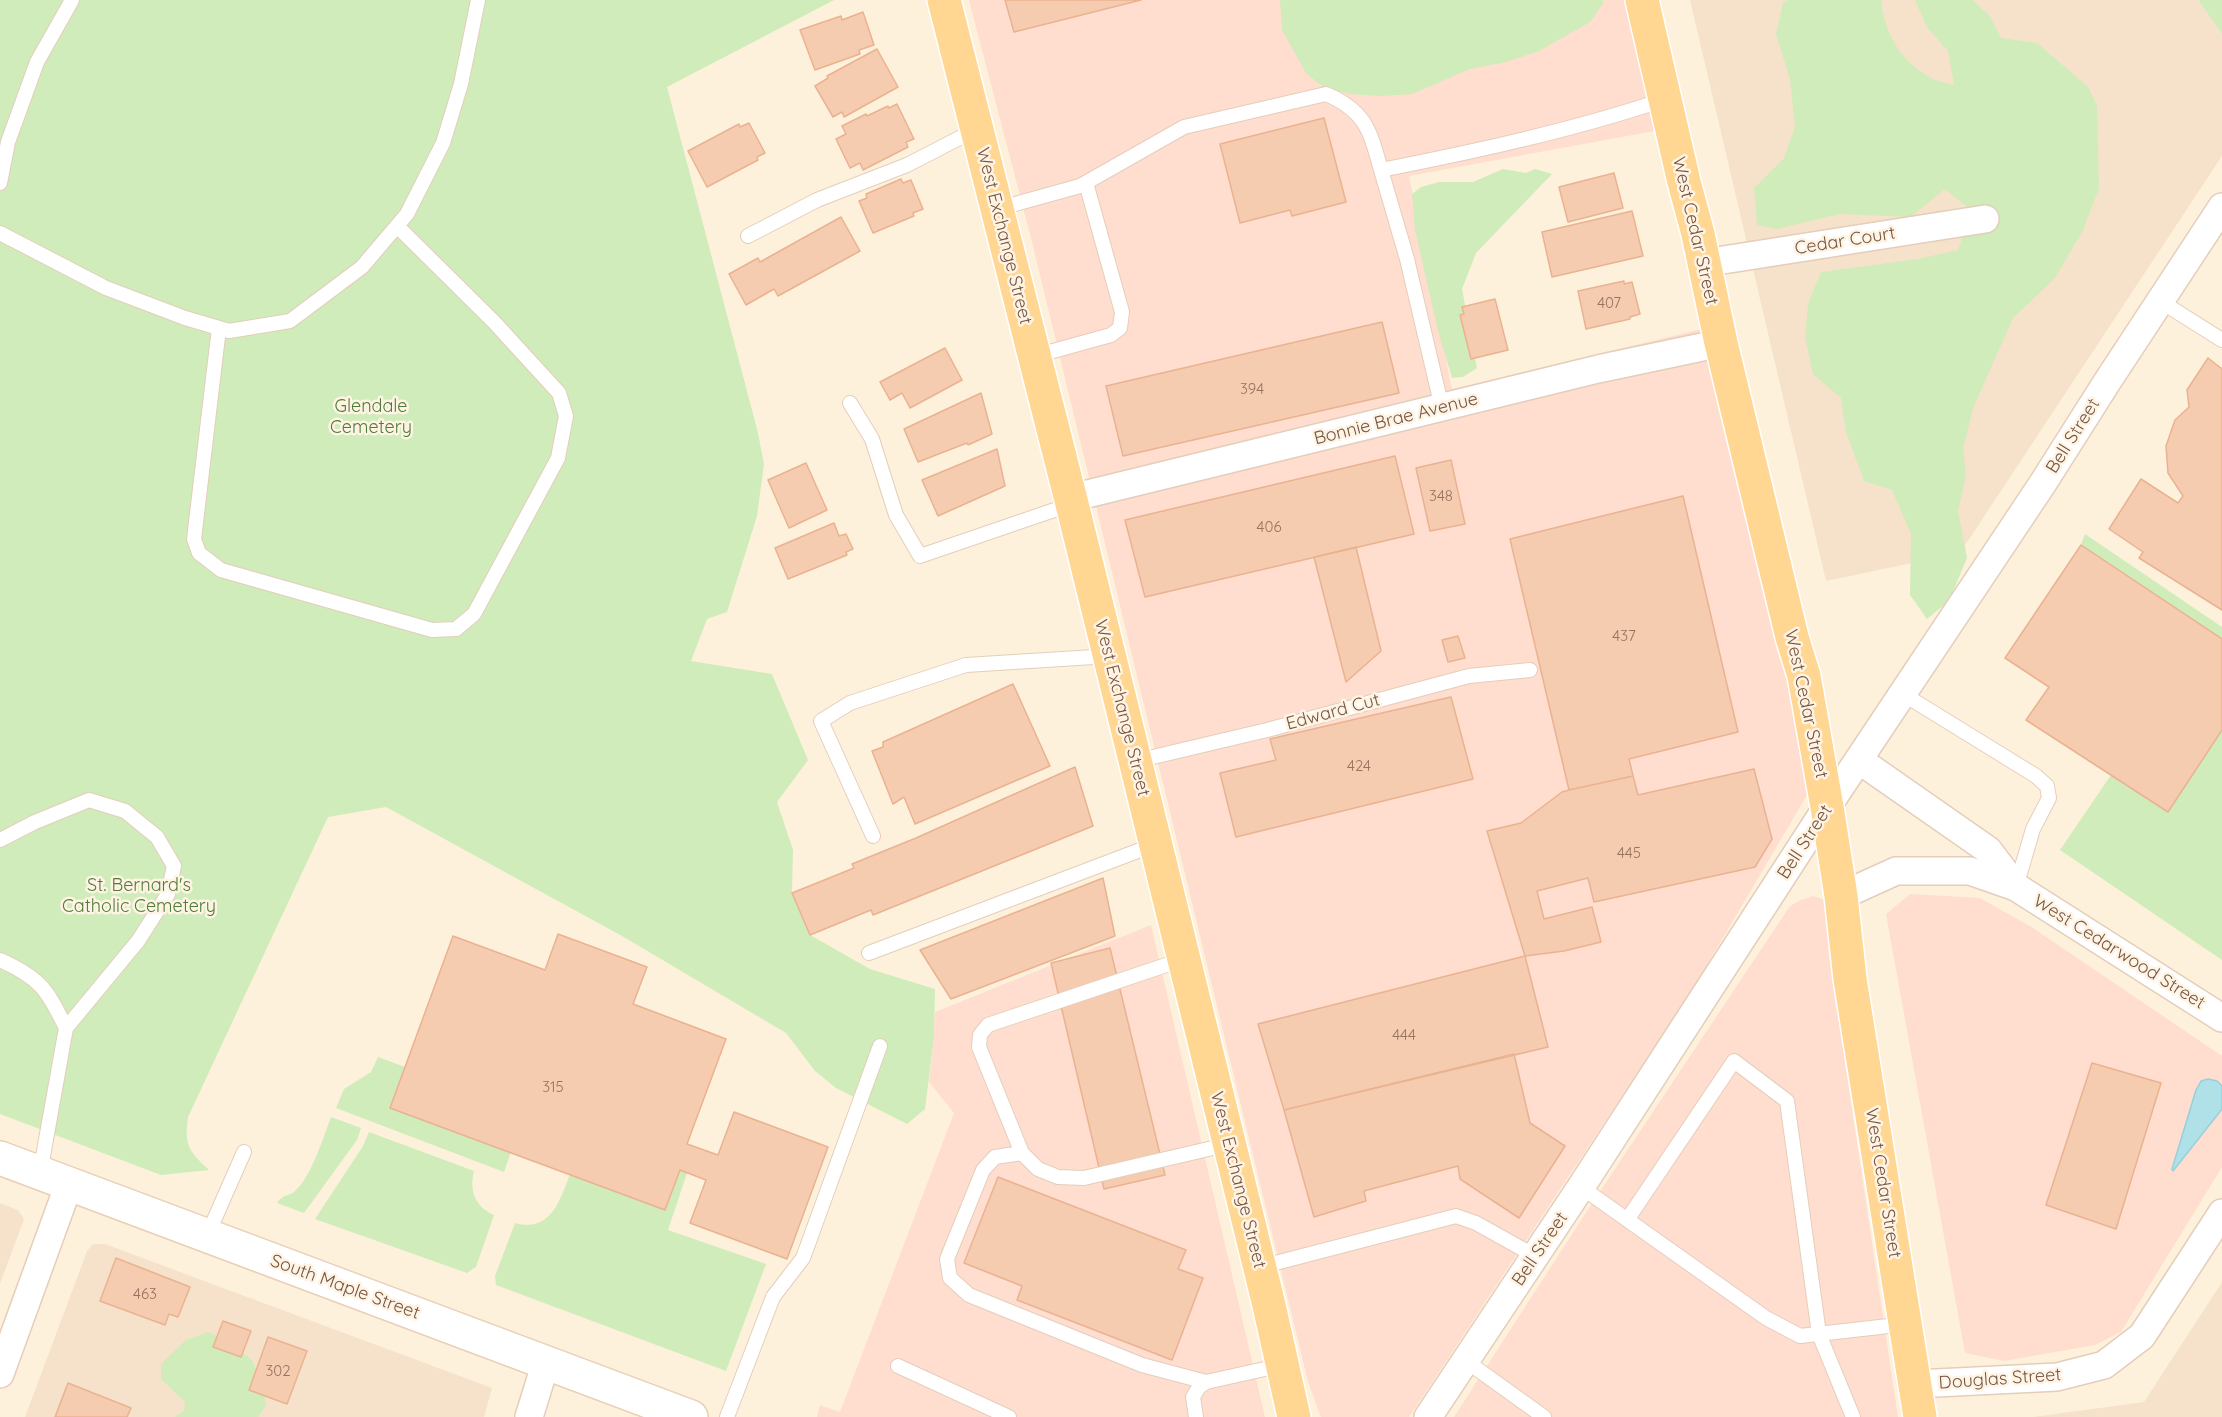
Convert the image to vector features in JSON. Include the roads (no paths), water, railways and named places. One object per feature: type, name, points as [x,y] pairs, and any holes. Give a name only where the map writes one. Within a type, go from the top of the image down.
[{"type":"main road","name":"West Exchange Street","points":[[944,0],[1136,761],[1260,1267],[1294,1417]]},
{"type":"main road","name":"West Cedar Street","points":[[1642,0],[1721,344],[1792,637],[1804,676],[1841,896],[1850,979],[1920,1417]]},
{"type":"main road","name":"South Maple Street","points":[[0,1158],[691,1417]]},
{"type":"street","name":"Bell Street","points":[[1428,1417],[2222,207]]},
{"type":"street","name":"Cedar Court","points":[[1704,263],[1985,219]]},
{"type":"street","name":"Bonnie Brae Avenue","points":[[1071,501],[1598,369],[1721,344]]},
{"type":"street","name":"West Cedarwood Street","points":[[1859,760],[1988,850],[2016,887]]},
{"type":"street","name":"West Cedarwood Street","points":[[1841,896],[1896,871],[1970,871],[2016,887],[2222,1018]]},
{"type":"street","points":[[0,1374],[55,1178]]},
{"type":"street","name":"Douglas Street","points":[[1916,1384],[2057,1377],[2104,1365],[2142,1336],[2222,1214]]},
{"type":"street","points":[[529,1417],[546,1362]]},
{"type":"lane","points":[[0,183],[8,142],[33,72],[72,0]]},
{"type":"lane","points":[[0,233],[106,288],[185,318],[229,331],[290,321],[362,267],[407,214],[443,143],[461,84],[478,0]]},
{"type":"lane","points":[[997,209],[1086,183],[1184,127],[1326,94],[1341,100],[1359,114],[1371,132],[1407,259],[1442,408]]},
{"type":"lane","points":[[1382,170],[1437,159],[1619,114],[1666,99]]},
{"type":"lane","points":[[748,236],[817,200],[907,165],[976,129]]},
{"type":"lane","points":[[1035,356],[1111,335],[1120,328],[1122,312],[1086,183]]},
{"type":"lane","points":[[219,328],[194,539],[199,553],[221,570],[432,630],[456,629],[474,614],[558,458],[566,416],[559,393],[494,322],[397,226]]},
{"type":"lane","points":[[2160,301],[2222,340]]},
{"type":"lane","points":[[850,403],[872,439],[896,515],[920,556],[1071,501]]},
{"type":"lane","points":[[873,836],[821,721],[850,703],[966,665],[1110,656]]},
{"type":"lane","name":"Edward Cut","points":[[1136,761],[1267,730],[1469,676],[1530,670]]},
{"type":"lane","points":[[1903,694],[2036,776],[2047,786],[2049,798],[2033,829],[2016,887]]},
{"type":"lane","points":[[0,840],[35,822],[89,800],[126,811],[158,837],[174,866],[168,894],[138,941],[66,1028]]},
{"type":"lane","points":[[868,952],[1156,844]]},
{"type":"lane","points":[[1184,959],[988,1025],[980,1035],[979,1047],[1022,1153],[1038,1169],[1058,1177],[1084,1178],[1230,1144]]},
{"type":"lane","points":[[0,960],[28,974],[50,995],[66,1028],[55,1178]]},
{"type":"lane","points":[[727,1417],[773,1297],[802,1258],[880,1046]]},
{"type":"lane","points":[[1627,1220],[1734,1061],[1787,1101],[1819,1334],[1853,1417]]},
{"type":"lane","points":[[207,1236],[244,1152]]},
{"type":"lane","points":[[1022,1153],[994,1157],[983,1170],[947,1259],[950,1278],[969,1295],[1142,1365],[1206,1382]]},
{"type":"lane","points":[[1581,1187],[1766,1318],[1800,1336],[1906,1324]]},
{"type":"lane","points":[[1260,1267],[1456,1216],[1476,1223],[1535,1256]]},
{"type":"lane","points":[[1466,1361],[1544,1417]]},
{"type":"lane","points":[[1196,1417],[1193,1397],[1199,1387],[1206,1382],[1283,1365]]},
{"type":"lane","points":[[898,1366],[1009,1417]]},
{"type":"water","points":[[2208,1079],[2217,1081],[2222,1086],[2222,1109],[2173,1171],[2196,1090],[2201,1081]]},
{"type":"park label","name":"Glendale Cemetery","points":[[371,417]]},
{"type":"park label","name":"St. Bernard's Catholic Cemetery","points":[[139,896]]}]
